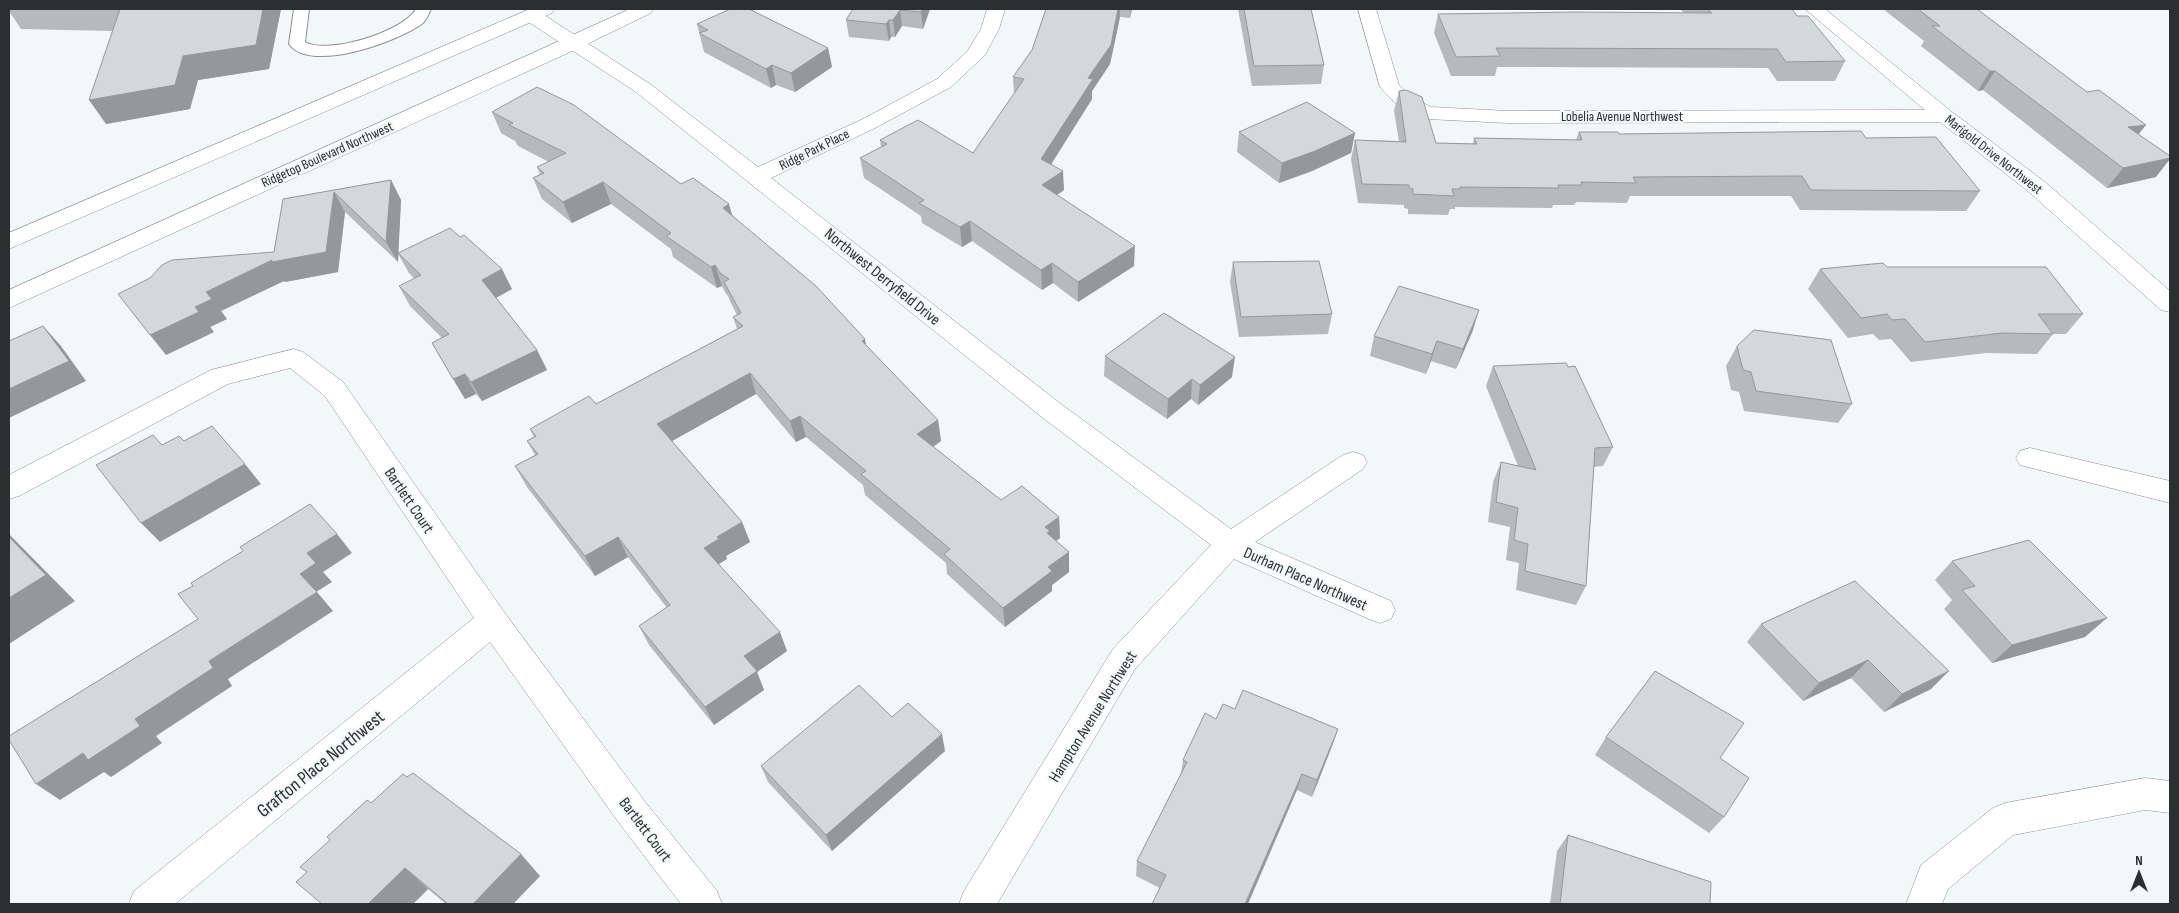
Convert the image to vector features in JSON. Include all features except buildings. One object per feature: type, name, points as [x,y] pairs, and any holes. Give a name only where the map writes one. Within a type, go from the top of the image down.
[{"type":"street","name":"Ridgetop Boulevard Northwest","points":[[9,300],[574,43],[644,9]]},
{"type":"street","name":"Ridge Park Place","points":[[757,176],[870,122],[944,83],[975,55],[990,29],[996,9]]},
{"type":"street","name":"Lobelia Avenue Northwest","points":[[1367,9],[1390,87],[1404,101],[1428,113],[1508,117],[1945,116]]},
{"type":"street","name":"Marigold Drive Northwest","points":[[1814,9],[1945,116],[2037,187],[2170,304]]},
{"type":"street","name":"Northwest Derryfield Drive","points":[[538,12],[574,43],[643,88],[757,176],[1074,428],[1230,544]]},
{"type":"street","points":[[9,242],[538,12]]},
{"type":"street","name":"Bartlett Court","points":[[9,488],[220,377],[294,358],[334,389],[493,621],[634,815],[704,904]]},
{"type":"street","points":[[2030,458],[2170,492]]},
{"type":"street","name":"Durham Place Northwest","points":[[1230,544],[1353,462]]},
{"type":"street","name":"Durham Place Northwest","points":[[1230,544],[1380,610]]},
{"type":"street","name":"Hampton Avenue Northwest","points":[[977,904],[1124,659],[1230,544]]},
{"type":"street","name":"Grafton Place Northwest","points":[[147,904],[493,621]]},
{"type":"street","points":[[1924,904],[1934,878],[2005,820],[2145,794],[2170,797]]},
{"type":"lane","points":[[301,9],[297,44],[311,52],[342,50],[384,37],[418,19],[423,9]]}]
